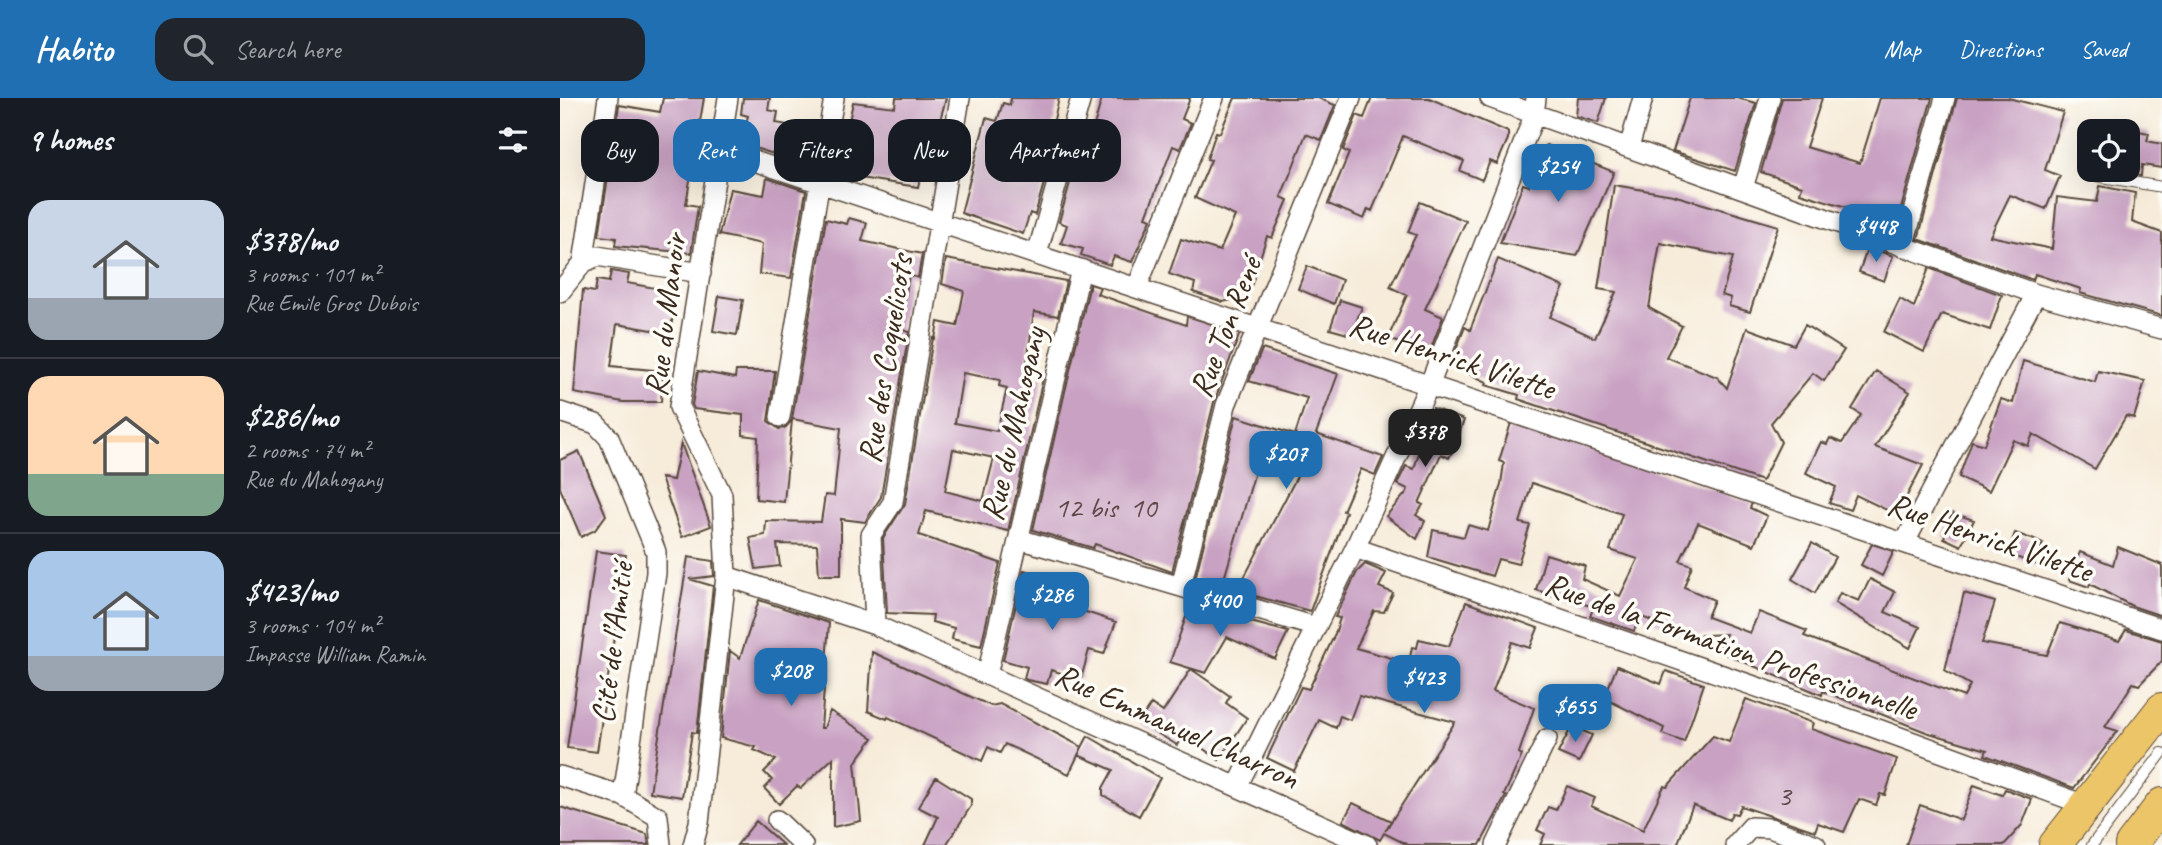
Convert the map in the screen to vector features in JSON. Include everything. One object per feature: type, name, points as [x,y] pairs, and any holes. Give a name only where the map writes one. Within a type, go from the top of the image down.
[{"type":"main road","points":[[2055,845],[2162,709]]},
{"type":"main road","points":[[2131,845],[2162,804]]},
{"type":"street","points":[[583,263],[608,98]]},
{"type":"street","name":"Rue du Manoir","points":[[725,119],[728,98]]},
{"type":"street","points":[[830,119],[834,98]]},
{"type":"street","name":"Rue des Coquelicots","points":[[875,625],[870,535],[893,502],[960,98]]},
{"type":"street","points":[[1037,254],[1081,98]]},
{"type":"street","points":[[1137,287],[1214,98]]},
{"type":"street","name":"Rue Ton René","points":[[1181,586],[1226,405],[1351,98]]},
{"type":"street","points":[[1490,98],[1535,107],[1629,148],[2036,294],[2162,329]]},
{"type":"street","points":[[1629,148],[1643,98]]},
{"type":"street","points":[[1743,188],[1770,98]]},
{"type":"street","points":[[1903,247],[1945,98]]},
{"type":"street","points":[[1237,787],[1355,548],[1431,380],[1535,107]]},
{"type":"street","name":"Rue du Manoir","points":[[716,182],[679,407],[722,495],[726,576]]},
{"type":"street","points":[[780,417],[820,182]]},
{"type":"street","name":"Rue Henrick Vilette","points":[[820,182],[1258,327],[1431,380],[2162,629]]},
{"type":"street","points":[[560,292],[583,263],[597,257],[701,273]]},
{"type":"street","name":"Rue du Mahogany","points":[[987,675],[1082,269]]},
{"type":"street","points":[[1905,542],[2036,294]]},
{"type":"street","name":"Cité de l’Amitié","points":[[560,412],[596,424],[609,438],[656,552],[656,573],[623,796]]},
{"type":"street","points":[[1019,539],[1316,627]]},
{"type":"street","name":"Rue de la Formation Professionnelle","points":[[1355,548],[1867,725],[2085,805]]},
{"type":"street","points":[[693,845],[702,799],[726,576]]},
{"type":"street","name":"Rue Emmanuel Charron","points":[[726,576],[875,625],[1367,845]]},
{"type":"street","points":[[1496,845],[1547,739]]},
{"type":"street","points":[[560,776],[623,796],[658,817],[661,845]]},
{"type":"street","points":[[777,820],[803,845]]},
{"type":"street","points":[[1735,845],[1751,827],[1760,827],[1816,845]]},
{"type":"lane","points":[[2132,182],[2162,187]]},
{"type":"lane","points":[[2092,845],[2162,753]]},
{"type":"building","points":[[663,98],[704,98],[700,119],[673,119],[673,182],[690,182],[686,204],[698,206],[691,253],[615,246],[616,238],[599,236],[607,182],[659,182],[659,119],[617,119],[619,105],[660,112]]},
{"type":"building","points":[[743,98],[770,98],[768,110],[778,112],[777,119],[774,119],[774,154],[760,150],[760,119],[747,119],[748,116],[741,114]]},
{"type":"building","points":[[896,98],[946,98],[940,119],[888,119],[888,182],[919,182],[918,187],[874,180],[874,119],[850,119],[853,102],[895,107]]},
{"type":"building","points":[[1011,98],[1059,98],[1054,119],[998,119],[1003,103],[1010,105]]},
{"type":"building","points":[[1102,98],[1190,98],[1182,119],[1191,123],[1180,149],[1173,146],[1146,217],[1151,219],[1132,262],[1114,256],[1110,265],[1081,255],[1083,249],[1061,243],[1067,225],[1059,222],[1070,182],[1121,182],[1121,119],[1096,119]]},
{"type":"building","points":[[1235,98],[1318,98],[1335,105],[1321,140],[1306,134],[1281,197],[1288,200],[1272,238],[1267,236],[1248,296],[1223,302],[1193,292],[1195,283],[1169,274],[1181,239],[1220,251],[1235,216],[1195,198],[1211,160],[1207,159],[1216,132],[1220,133]]},
{"type":"building","points":[[1372,98],[1429,98],[1508,132],[1508,139],[1497,164],[1490,161],[1482,180],[1460,171],[1464,161],[1403,136],[1372,211],[1368,209],[1364,219],[1328,204],[1349,153],[1343,150],[1357,115],[1364,118]]},
{"type":"building","points":[[1578,98],[1606,98],[1598,123],[1576,116]]},
{"type":"building","points":[[1690,98],[1736,98],[1756,103],[1735,171],[1673,151]]},
{"type":"building","points":[[1782,98],[1822,98],[1806,147],[1860,163],[1880,98],[1932,98],[1895,230],[1849,214],[1850,208],[1800,193],[1802,186],[1761,172]]},
{"type":"building","points":[[1957,98],[2008,98],[2063,112],[2045,170],[2060,176],[2046,209],[2010,195],[1990,236],[2052,249],[2057,197],[2097,202],[2100,186],[2135,193],[2132,222],[2162,233],[2162,316],[2080,293],[2081,289],[2035,274],[2033,280],[1918,239]]},
{"type":"building","points":[[985,122],[985,182],[1044,182],[1035,215],[1030,213],[1023,234],[961,213]]},
{"type":"building","points":[[2140,131],[2149,133],[2147,141],[2162,144],[2162,168],[2142,165],[2141,176]]},
{"type":"building","points":[[1546,145],[1614,172],[1577,256],[1500,243],[1523,184],[1529,186]]},
{"type":"building","points":[[767,178],[806,191],[791,278],[759,274],[762,244],[719,235],[730,189],[764,195]]},
{"type":"building","points":[[1614,185],[1673,195],[1778,226],[1750,312],[1729,306],[1731,298],[1722,295],[1733,257],[1660,243],[1649,308],[1682,326],[1666,357],[1717,377],[1727,388],[1747,328],[1794,345],[1805,325],[1844,350],[1824,381],[1813,373],[1771,423],[1781,442],[1762,481],[1518,399],[1519,395],[1486,385],[1487,382],[1450,365],[1465,327],[1470,330],[1498,259],[1564,287],[1550,317],[1595,338],[1616,292],[1598,289]]},
{"type":"building","points":[[1420,202],[1466,221],[1425,309],[1443,317],[1428,356],[1388,338],[1407,295],[1390,287],[1416,235],[1408,232]]},
{"type":"building","points":[[849,218],[867,223],[862,241],[922,254],[918,278],[909,275],[900,329],[909,332],[881,497],[865,522],[841,519],[841,575],[819,575],[817,545],[777,544],[780,566],[756,569],[750,538],[765,535],[766,521],[821,522],[825,495],[834,496],[841,428],[792,419],[826,219],[847,224]]},
{"type":"building","points":[[1868,247],[1893,256],[1884,281],[1859,272]]},
{"type":"building","points":[[946,259],[1066,281],[1058,316],[1034,312],[1026,370],[1044,374],[1008,531],[926,511],[919,535],[1000,563],[981,646],[952,639],[954,628],[932,622],[933,615],[887,613],[883,538],[905,504],[938,322],[957,326],[964,291],[942,284]],"holes":[[[963,373],[1000,380],[999,386],[1007,388],[997,431],[955,423]],[[953,449],[994,458],[983,501],[945,491]]]},
{"type":"building","points":[[1307,266],[1342,280],[1334,304],[1298,289]]},
{"type":"building","points":[[1929,268],[2002,295],[1990,330],[1942,314],[1924,352],[1884,332],[1900,299],[1914,307]]},
{"type":"building","points":[[611,271],[629,274],[627,283],[677,292],[670,333],[617,324],[611,366],[663,371],[661,402],[623,402],[574,393],[583,290],[595,292],[597,280],[609,282]]},
{"type":"building","points":[[1090,284],[1100,287],[1097,294],[1186,325],[1187,316],[1240,333],[1214,402],[1172,572],[1095,544],[1093,548],[1033,530]]},
{"type":"building","points":[[719,296],[743,300],[737,335],[713,331]]},
{"type":"building","points":[[1340,300],[1362,307],[1351,335],[1330,329]]},
{"type":"building","points":[[1262,349],[1338,374],[1316,434],[1383,457],[1375,475],[1361,469],[1343,511],[1346,512],[1310,611],[1237,591],[1303,465],[1261,451],[1222,586],[1195,579],[1236,416],[1295,435],[1307,398],[1249,381]]},
{"type":"building","points":[[2023,361],[2095,382],[2098,371],[2145,381],[2134,418],[2126,416],[2095,469],[2033,434],[2028,446],[2013,440],[1989,491],[1959,477],[1972,441],[1984,445],[2001,399],[2013,403]]},
{"type":"building","points":[[698,371],[735,378],[736,371],[775,371],[768,421],[779,429],[785,428],[792,420],[784,502],[756,499],[758,437],[743,435],[743,415],[694,409],[692,405]]},
{"type":"building","points":[[1876,371],[1910,392],[1875,447],[1923,465],[1897,515],[1856,495],[1850,510],[1829,503],[1836,487],[1806,473],[1821,442],[1827,444],[1830,438],[1842,443],[1861,415],[1852,409]]},
{"type":"building","points":[[1433,408],[1464,420],[1449,458],[1441,454],[1419,503],[1423,505],[1416,515],[1425,521],[1417,539],[1386,516],[1407,492],[1408,489],[1397,484],[1406,466],[1414,469]]},
{"type":"building","points":[[1511,423],[1752,503],[1750,508],[1767,516],[1754,545],[1698,523],[1680,561],[1692,565],[1684,587],[1714,600],[1707,617],[1750,633],[1759,612],[1807,631],[1804,636],[1964,697],[1970,685],[1945,670],[1964,593],[1995,602],[1982,643],[2047,655],[2060,623],[2119,641],[2126,630],[2162,641],[2162,661],[2139,685],[2133,683],[2105,727],[2118,731],[2074,788],[1985,755],[1987,750],[1926,732],[1823,691],[1822,695],[1718,651],[1726,634],[1687,636],[1640,616],[1634,631],[1590,616],[1594,607],[1536,590],[1546,554],[1585,566],[1582,579],[1620,596],[1638,559],[1610,550],[1622,514],[1532,483],[1520,523],[1530,525],[1518,564],[1498,559],[1492,576],[1428,557],[1433,530],[1464,537],[1468,525],[1488,531],[1501,484],[1504,463],[1499,461]]},
{"type":"building","points":[[681,443],[711,526],[682,537],[661,478],[673,480]]},
{"type":"building","points":[[579,451],[606,515],[595,530],[581,537],[560,488],[560,460]]},
{"type":"building","points":[[1952,513],[1974,520],[1961,546],[1944,538]]},
{"type":"building","points":[[2015,533],[2043,543],[2035,564],[2007,554]]},
{"type":"building","points":[[1812,543],[1835,557],[1815,593],[1792,579]]},
{"type":"building","points":[[1872,544],[1894,551],[1882,576],[1861,565]]},
{"type":"building","points":[[2118,547],[2162,565],[2162,616],[2132,606],[2090,584],[2089,587],[2069,580],[2080,552],[2113,565]]},
{"type":"building","points":[[596,551],[626,555],[597,752],[567,748]]},
{"type":"building","points":[[688,557],[713,561],[714,576],[689,579],[713,586],[697,733],[692,732],[682,797],[650,792]]},
{"type":"building","points":[[1365,564],[1386,573],[1379,587],[1393,593],[1384,612],[1374,611],[1356,648],[1409,663],[1412,647],[1417,648],[1419,639],[1449,646],[1466,602],[1538,628],[1530,648],[1512,642],[1493,691],[1534,708],[1519,753],[1522,755],[1504,795],[1506,796],[1480,845],[1408,845],[1384,833],[1380,840],[1343,821],[1353,803],[1391,821],[1385,831],[1455,722],[1359,696],[1350,720],[1340,716],[1336,728],[1319,720],[1294,771],[1267,758],[1301,687],[1309,689],[1335,634],[1340,618],[1335,617],[1357,572]]},
{"type":"building","points":[[1024,570],[1062,583],[1056,602],[1116,622],[1104,654],[1089,650],[1081,679],[1051,670],[1047,684],[1027,680],[1024,678],[1027,667],[1003,660]]},
{"type":"building","points":[[1870,579],[1895,592],[1885,612],[1920,627],[1910,648],[1835,603],[1840,593],[1859,601]]},
{"type":"building","points":[[759,600],[829,623],[821,728],[824,728],[830,711],[873,738],[855,763],[861,821],[833,827],[833,758],[779,804],[764,788],[772,780],[764,772],[776,760],[754,750],[756,747],[721,738],[730,651],[740,658]]},
{"type":"building","points":[[1191,603],[1288,632],[1275,659],[1227,637],[1206,673],[1170,662]]},
{"type":"building","points":[[872,652],[991,706],[1000,704],[1082,747],[1069,774],[1005,744],[1000,753],[988,747],[982,761],[888,717],[887,719],[868,711]]},
{"type":"building","points":[[1617,666],[1661,684],[1666,671],[1704,684],[1684,742],[1662,734],[1664,728],[1604,698]]},
{"type":"building","points":[[1191,669],[1230,696],[1226,703],[1247,718],[1219,760],[1184,735],[1177,745],[1139,722],[1151,704],[1163,712]]},
{"type":"building","points":[[1746,699],[1813,723],[1811,729],[1897,759],[1885,795],[1880,794],[1876,805],[1859,799],[1844,832],[1818,823],[1815,831],[1741,806],[1737,814],[1732,813],[1729,820],[1693,805],[1677,845],[1540,845],[1545,834],[1537,830],[1548,807],[1556,810],[1567,786],[1595,798],[1591,806],[1643,830],[1664,786],[1667,787],[1713,736],[1729,742]]},
{"type":"building","points":[[1572,726],[1592,735],[1579,762],[1558,753]]},
{"type":"building","points":[[1088,736],[1160,778],[1139,816],[1103,795],[1103,788],[1113,770],[1078,755]]},
{"type":"building","points":[[936,777],[971,799],[971,806],[946,845],[925,845],[938,817],[918,807]]},
{"type":"building","points":[[1974,785],[2002,795],[2005,789],[2032,799],[2022,825],[2004,845],[1906,845],[1920,805],[1961,820]]},
{"type":"building","points":[[560,807],[647,834],[649,845],[560,845]]},
{"type":"building","points":[[756,821],[783,845],[737,845]]}]
